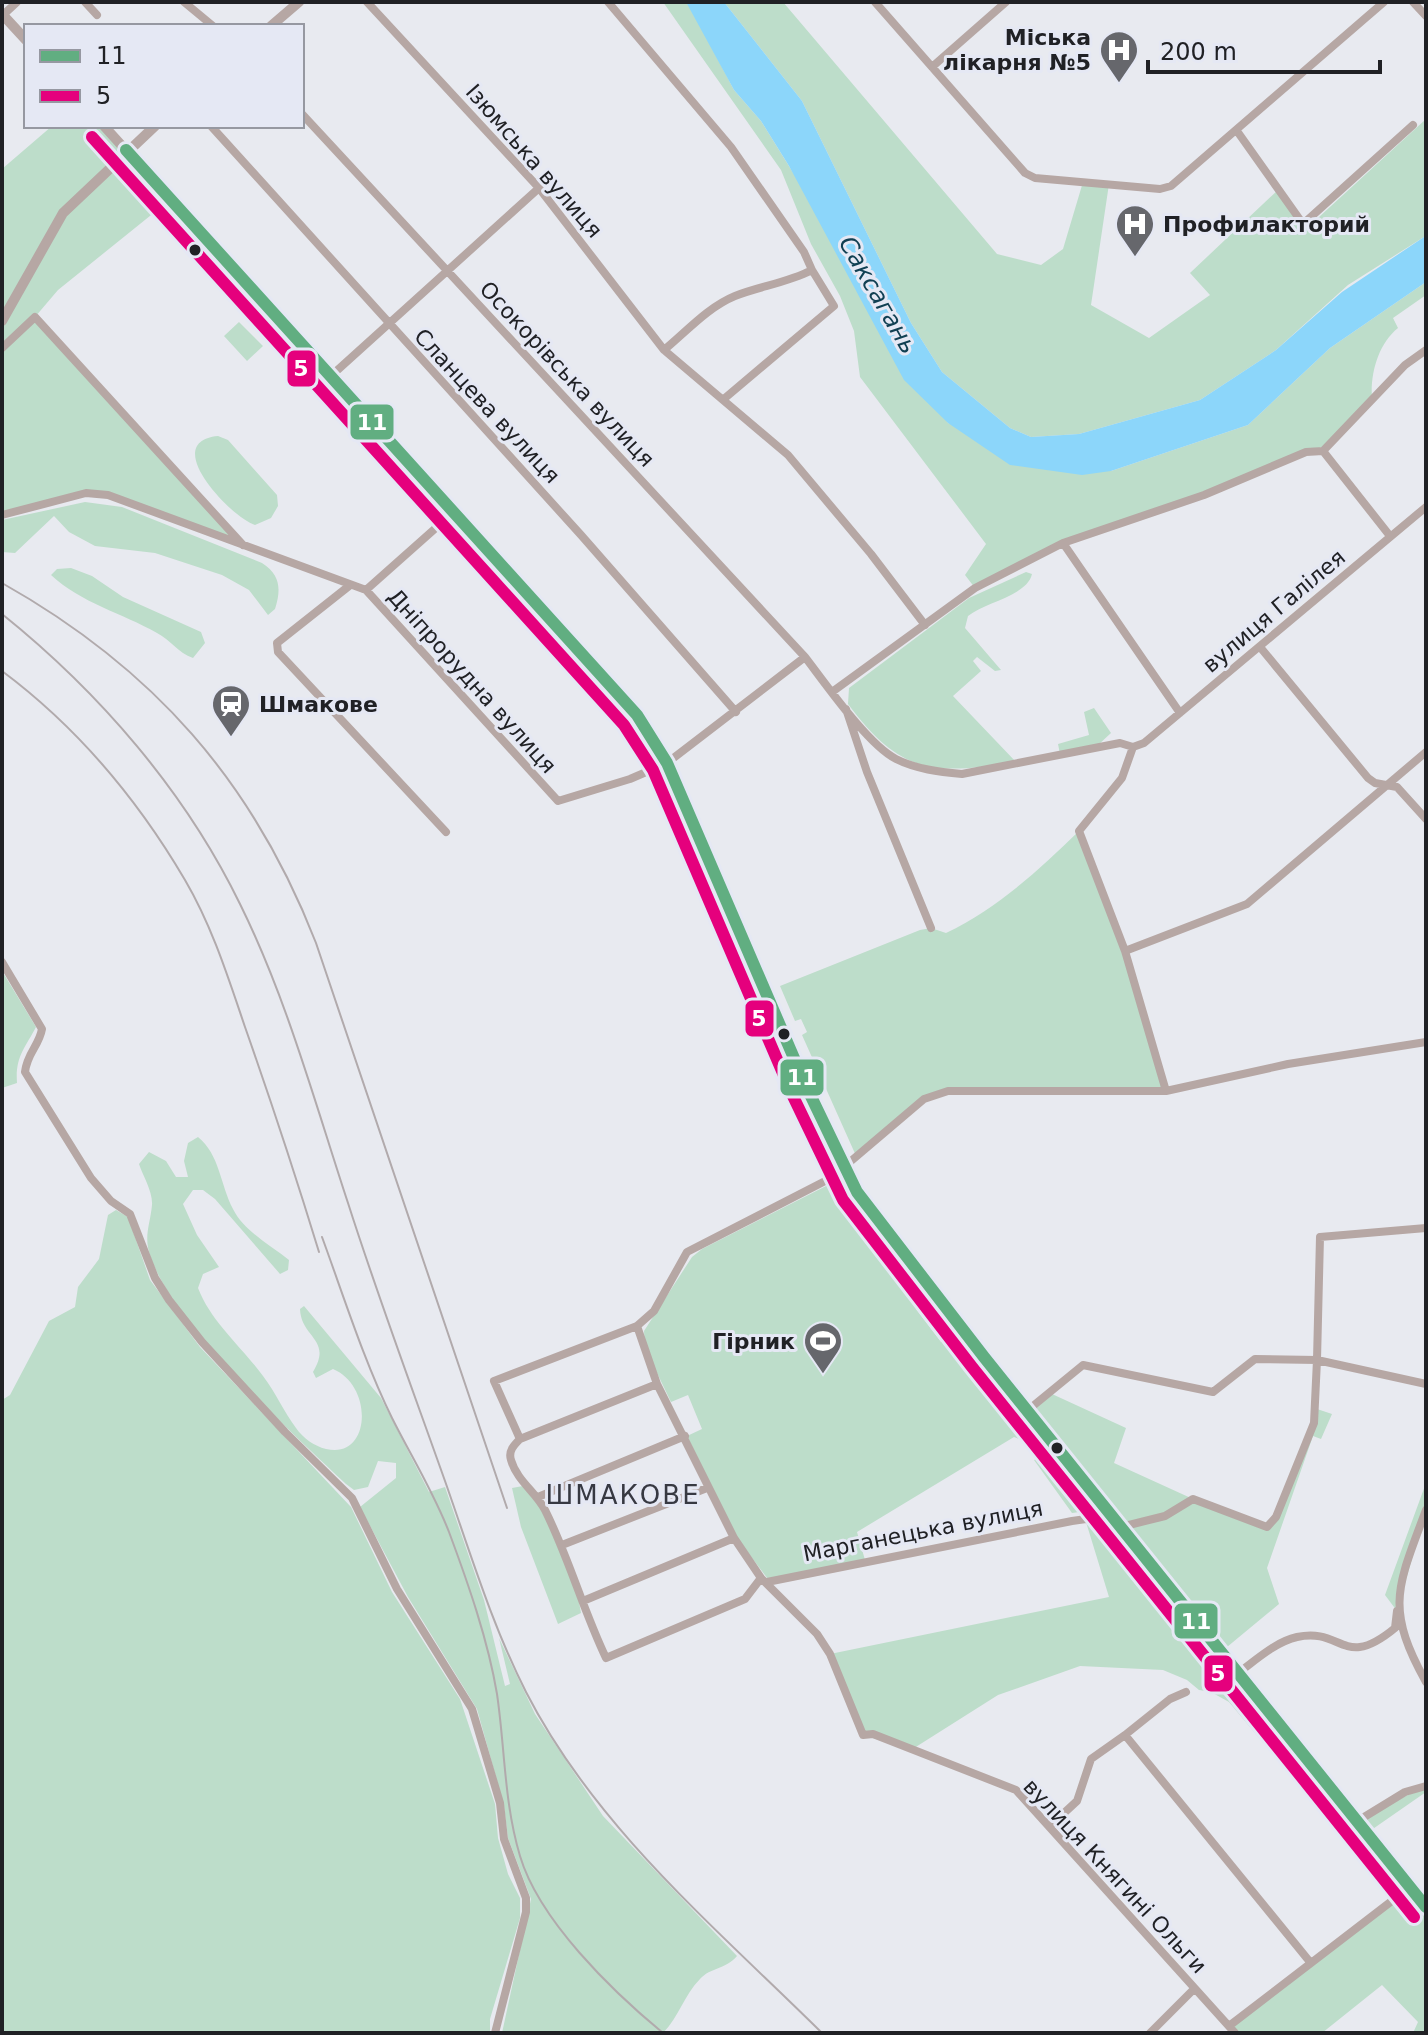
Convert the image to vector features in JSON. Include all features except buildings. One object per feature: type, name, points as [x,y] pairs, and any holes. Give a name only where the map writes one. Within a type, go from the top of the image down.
[{"type":"street","points":[[17,2],[3,14],[24,38]]},
{"type":"street","points":[[85,2],[97,15]]},
{"type":"street","points":[[184,2],[211,24]]},
{"type":"street","name":"Ізюмська вулиця","points":[[367,2],[539,188],[664,350],[725,398],[788,455],[871,554],[925,625]]},
{"type":"street","points":[[608,2],[731,147],[804,252],[834,306],[725,398]]},
{"type":"street","points":[[875,2],[1025,173],[1035,178],[1166,189],[1384,2]]},
{"type":"street","points":[[932,67],[1006,2]]},
{"type":"street","points":[[1413,2],[1426,16]]},
{"type":"street","points":[[273,24],[295,4]]},
{"type":"street","name":"Осокорівська вулиця","points":[[304,116],[805,657]]},
{"type":"street","points":[[1237,131],[1303,224],[1413,125]]},
{"type":"street","points":[[106,128],[629,704],[667,763],[705,859],[845,1170],[880,1225],[1426,1907]]},
{"type":"street","points":[[2,321],[63,213],[153,128]]},
{"type":"street","name":"Сланцева вулиця","points":[[213,128],[581,535],[736,712]]},
{"type":"street","points":[[332,375],[539,188]]},
{"type":"street","points":[[664,350],[726,301],[812,270]]},
{"type":"street","points":[[2,348],[35,317],[246,548]]},
{"type":"street","points":[[832,692],[975,588],[1063,543],[1204,495],[1306,452],[1323,451],[1405,365],[1426,350]]},
{"type":"street","points":[[1323,451],[1390,536]]},
{"type":"street","name":"Дніпрорудна вулиця","points":[[2,515],[86,493],[108,495],[366,590],[558,801],[630,779],[667,763]]},
{"type":"street","name":"вулиця Галілея","points":[[1133,747],[1144,743],[1426,507]]},
{"type":"street","points":[[366,590],[456,510]]},
{"type":"street","points":[[1063,543],[1180,713]]},
{"type":"street","points":[[349,586],[286,633],[277,643],[278,652],[446,832]]},
{"type":"street","points":[[1260,647],[1368,778],[1375,783],[1397,787],[1426,819]]},
{"type":"street","points":[[667,763],[805,657],[846,709],[891,756],[937,772],[962,774],[1120,743],[1133,747],[1132,759],[1122,778],[1079,831],[1125,951],[1166,1091]]},
{"type":"street","points":[[846,709],[867,772],[931,928]]},
{"type":"street","points":[[1125,951],[1247,904],[1426,752]]},
{"type":"street","points":[[2,962],[42,1029],[40,1040],[27,1055],[25,1072],[84,1169],[111,1201],[130,1214],[155,1278],[202,1342],[285,1432],[352,1498],[397,1589],[472,1709],[500,1803],[504,1839],[526,1898],[526,1912],[495,2033]]},
{"type":"street","points":[[520,1439],[494,1381],[637,1326],[654,1311],[687,1252],[845,1170],[924,1099],[948,1091],[1166,1091],[1288,1064],[1426,1042]]},
{"type":"street","points":[[1121,1527],[1165,1516],[1193,1499],[1262,1526],[1270,1525],[1314,1423],[1320,1237],[1426,1228]]},
{"type":"street","points":[[637,1326],[657,1384],[685,1436],[707,1488],[734,1538],[764,1580],[745,1599],[606,1658],[584,1613],[583,1601],[562,1545],[538,1497],[528,1490],[509,1458],[511,1448],[520,1439],[657,1384]]},
{"type":"street","points":[[1028,1410],[1083,1365],[1213,1392],[1255,1359],[1317,1360],[1426,1384]]},
{"type":"street","points":[[538,1497],[685,1436]]},
{"type":"street","points":[[562,1545],[707,1488]]},
{"type":"street","points":[[1238,1673],[1281,1642],[1297,1637],[1318,1637],[1345,1647],[1363,1649],[1395,1628],[1402,1576],[1426,1510]]},
{"type":"street","name":"Марганецька вулиця","points":[[764,1580],[1086,1519],[1121,1527]]},
{"type":"street","points":[[583,1601],[734,1538]]},
{"type":"street","name":"вулиця Княгині Ольги","points":[[764,1580],[823,1644],[863,1735],[873,1734],[1006,1785],[1022,1795],[1232,2029]]},
{"type":"street","points":[[1397,1611],[1412,1656],[1426,1682]]},
{"type":"street","points":[[1050,1826],[1083,1792],[1091,1759],[1170,1699],[1186,1692]]},
{"type":"street","points":[[1125,1735],[1310,1962]]},
{"type":"street","points":[[1356,1822],[1405,1792],[1426,1786]]},
{"type":"street","points":[[1232,2029],[1310,1962],[1410,1887]]},
{"type":"street","points":[[1150,2033],[1194,1989]]},
{"type":"green space","points":[[663,2],[686,2],[692,10],[734,90],[761,121],[948,423],[1111,471],[1248,425],[1330,348],[1426,282],[1426,295],[1393,318],[1398,328],[1380,351],[1372,380],[1372,399],[1327,445],[1229,485],[1089,534],[975,588],[965,575],[986,544],[860,377],[854,331],[840,296],[811,244],[781,170]]},
{"type":"green space","points":[[724,2],[783,2],[997,254],[1041,265],[1063,249],[1083,182],[1109,184],[1091,305],[1149,338],[1210,295],[1190,273],[1279,189],[1307,228],[1426,119],[1426,243],[1424,237],[1348,285],[1276,350],[1200,400],[1079,434],[1031,437],[1010,428],[942,372],[911,323],[802,101]]},
{"type":"green space","points":[[50,128],[106,128],[171,199],[58,290],[35,317],[246,548],[108,495],[86,493],[2,515],[2,169]]},
{"type":"green space","points":[[224,264],[293,340],[281,351],[210,276]]},
{"type":"green space","points":[[239,322],[263,346],[247,361],[224,336]]},
{"type":"green space","points":[[296,344],[325,374],[312,386],[284,355]]},
{"type":"green space","points":[[329,379],[419,475],[403,488],[316,391]]},
{"type":"green space","points":[[218,436],[228,440],[277,495],[278,506],[271,518],[255,525],[244,519],[205,480],[197,465],[195,451],[201,441]]},
{"type":"green space","points":[[420,480],[450,512],[437,524],[407,492]]},
{"type":"green space","points":[[85,502],[122,507],[262,563],[278,583],[275,609],[268,615],[249,590],[222,575],[155,553],[95,546],[69,532],[54,516],[15,553],[2,552],[2,520]]},
{"type":"green space","points":[[71,568],[92,576],[123,597],[201,632],[205,643],[193,658],[188,656],[162,636],[75,593],[51,575],[57,569]]},
{"type":"green space","points":[[1026,572],[1032,574],[1022,588],[968,616],[965,628],[1001,670],[995,671],[977,657],[973,661],[981,671],[953,696],[1016,762],[941,768],[903,757],[885,745],[848,704],[849,688],[969,598]]},
{"type":"green space","points":[[1094,708],[1111,733],[1097,746],[1060,754],[1058,744],[1089,735],[1084,712]]},
{"type":"green space","points":[[1079,831],[1125,951],[1166,1091],[969,1089],[924,1100],[857,1158],[802,1035],[807,1032],[801,1019],[795,1021],[780,986],[920,930],[931,928],[946,933],[1000,900]]},
{"type":"green space","points":[[2,971],[36,1027],[19,1059],[17,1083],[2,1088]]},
{"type":"green space","points":[[198,1137],[211,1152],[238,1217],[289,1260],[288,1270],[280,1274],[215,1199],[203,1190],[193,1190],[183,1204],[197,1235],[219,1267],[203,1274],[198,1288],[211,1312],[263,1376],[299,1432],[317,1446],[341,1449],[352,1444],[362,1420],[361,1405],[356,1390],[333,1369],[316,1378],[313,1372],[320,1352],[302,1319],[300,1309],[304,1306],[381,1398],[429,1492],[445,1487],[484,1600],[505,1686],[510,1684],[499,1638],[535,1714],[603,1816],[737,1956],[700,1979],[663,2033],[502,2033],[531,1899],[508,1838],[504,1806],[477,1709],[408,1597],[360,1507],[396,1478],[396,1463],[378,1461],[368,1487],[354,1490],[346,1484],[267,1408],[209,1346],[164,1285],[151,1258],[147,1238],[152,1200],[139,1164],[149,1152],[166,1161],[176,1177],[188,1177],[184,1161],[188,1143]]},
{"type":"green space","name":"Гірник","points":[[832,1183],[864,1228],[859,1233],[867,1242],[872,1238],[922,1303],[916,1309],[941,1342],[949,1337],[1026,1434],[1019,1439],[1014,1437],[857,1532],[865,1560],[768,1579],[736,1537],[687,1436],[702,1429],[688,1395],[671,1402],[645,1348],[644,1331],[692,1257],[702,1249]]},
{"type":"green space","points":[[116,1210],[128,1217],[150,1280],[200,1347],[351,1507],[392,1592],[460,1699],[495,1804],[498,1838],[508,1874],[520,1898],[520,1918],[490,2019],[490,2033],[2,2033],[2,1400],[10,1395],[49,1321],[75,1307],[78,1287],[99,1259],[108,1215]]},
{"type":"green space","points":[[964,1333],[1045,1437],[1039,1443],[957,1339]]},
{"type":"green space","points":[[1052,1394],[1126,1428],[1114,1463],[1193,1499],[1270,1525],[1314,1424],[1314,1408],[1332,1414],[1321,1439],[1313,1436],[1267,1568],[1279,1604],[1221,1652],[1356,1821],[1426,1786],[1426,1792],[1367,1833],[1394,1873],[1381,1876],[1370,1871],[1229,1702],[1163,1670],[1080,1666],[998,1695],[911,1750],[863,1735],[830,1654],[1109,1597],[1086,1522],[1119,1527],[1028,1410]]},
{"type":"green space","points":[[1043,1456],[1087,1511],[1072,1513],[1034,1460]]},
{"type":"green space","points":[[1426,1483],[1426,1510],[1397,1611],[1385,1595]]},
{"type":"green space","points":[[523,1486],[544,1513],[561,1545],[578,1597],[581,1613],[558,1624],[521,1527],[512,1488]]},
{"type":"green space","points":[[1410,1887],[1426,1907],[1426,2033],[1413,2033],[1418,2022],[1382,1985],[1322,2033],[1235,2033],[1229,2026]]},
{"type":"water","name":"Саксагань","points":[[686,2],[724,2],[802,101],[911,323],[942,372],[1010,428],[1031,437],[1079,434],[1200,400],[1276,350],[1342,292],[1424,237],[1426,282],[1330,348],[1248,425],[1111,471],[1082,475],[1010,465],[948,423],[904,380],[789,166],[761,121],[734,90]]},
{"type":"railway","points":[[2,583],[106,652],[151,692],[192,734],[229,780],[262,830],[291,885],[316,943],[507,1508]]},
{"type":"railway","points":[[2,614],[72,676],[137,746],[193,822],[240,904],[286,1014],[371,1273],[492,1615],[526,1692],[554,1741],[586,1787],[660,1874],[822,2033]]},
{"type":"railway","points":[[2,671],[56,716],[104,766],[147,821],[195,897],[232,989],[319,1252]]},
{"type":"railway","points":[[322,1237],[372,1374],[443,1517],[470,1591],[497,1694],[515,1836],[530,1880],[543,1905],[580,1953],[622,1997],[663,2033]]},
{"type":"transit line","name":"5","points":[[92,137],[624,725],[653,770],[791,1092],[843,1200],[972,1367],[1414,1917]]},
{"type":"transit line","name":"11","points":[[126,150],[637,715],[667,763],[806,1086],[857,1192],[984,1357],[1426,1907]]},
{"type":"place","name":"Міська лікарня №5","points":[[1119,84]]},
{"type":"place","name":"Профилакторий","points":[[1135,258]]},
{"type":"place","name":"Шмакове","points":[[231,738]]},
{"type":"place","name":"Гірник","points":[[823,1375]]},
{"type":"district","name":"ШМАКОВЕ","points":[[623,1495]]}]
